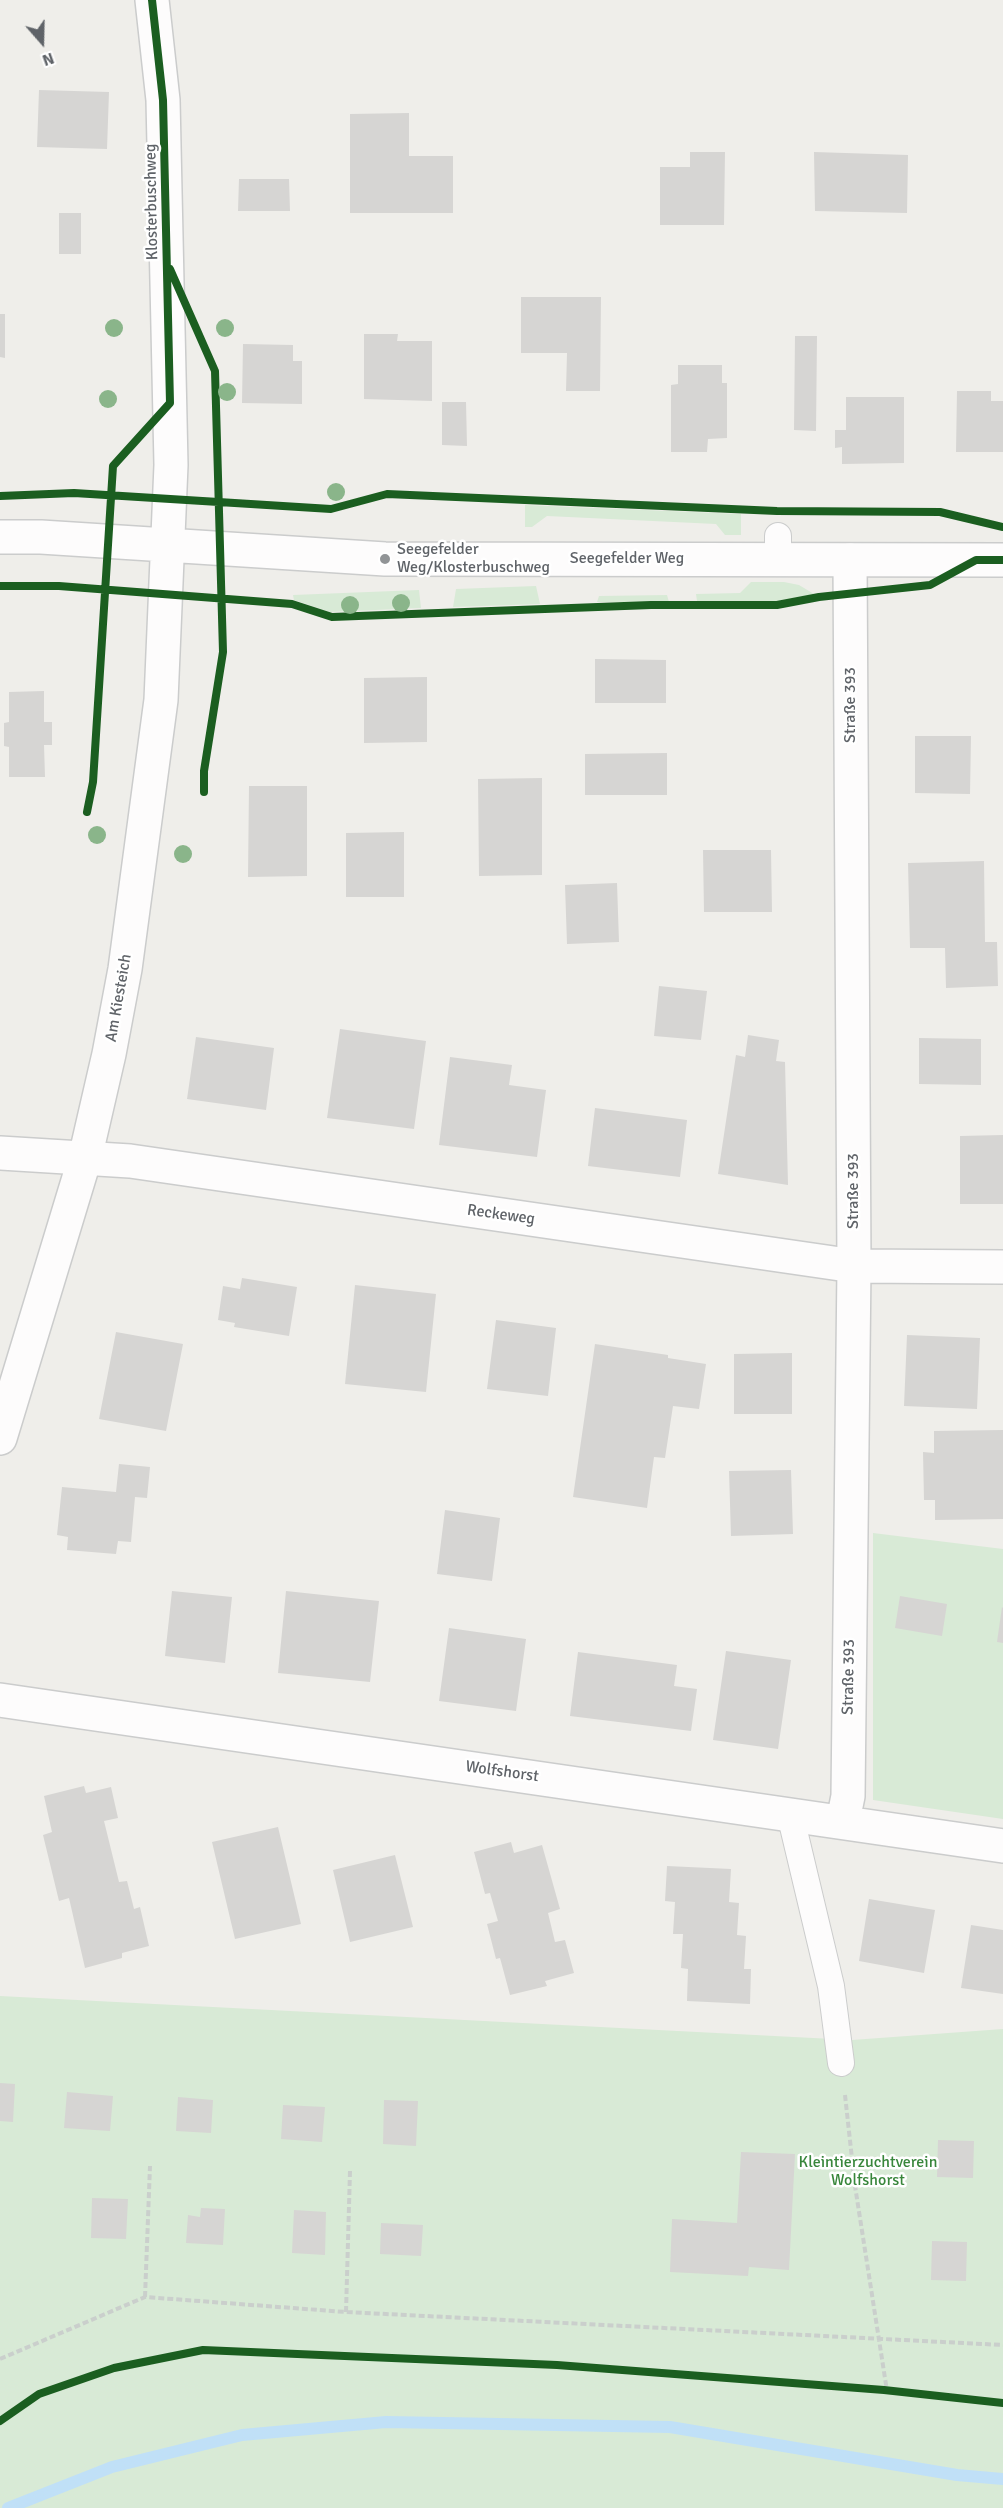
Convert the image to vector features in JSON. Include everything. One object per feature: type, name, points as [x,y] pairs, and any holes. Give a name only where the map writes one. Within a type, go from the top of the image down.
[{"type":"street","name":"Klosterbuschweg","points":[[152,0],[163,100],[171,465],[170,545]]},
{"type":"street","name":"Seegefelder Weg","points":[[0,537],[385,559],[778,548],[850,560],[1003,560]]},
{"type":"street","name":"Am Kiesteich","points":[[0,1438],[85,1158],[109,1054],[125,969],[152,777],[161,700],[170,545]]},
{"type":"street","name":"Straße 393","points":[[843,1821],[848,1796],[854,1266],[850,560]]},
{"type":"street","name":"Reckeweg","points":[[0,1153],[130,1161],[854,1266],[1003,1267]]},
{"type":"street","name":"Wolfshorst","points":[[0,1700],[1003,1846]]},
{"type":"lane","points":[[790,1814],[831,1986],[841,2063]]},
{"type":"path","points":[[841,2063],[855,2186],[887,2391]]},
{"type":"path","points":[[145,2297],[150,2166]]},
{"type":"path","points":[[346,2312],[350,2171]]},
{"type":"path","points":[[0,2358],[145,2297],[346,2312],[1003,2345]]},
{"type":"path","points":[[0,2421],[39,2394],[114,2368],[203,2350],[557,2365],[887,2391],[1003,2403]]},
{"type":"green space","points":[[525,505],[741,514],[741,535],[725,535],[716,524],[547,516],[532,527],[525,527]]},
{"type":"green space","points":[[751,582],[784,582],[799,585],[814,594],[779,601],[697,601],[696,594],[740,593]]},
{"type":"green space","points":[[536,586],[540,604],[453,607],[456,589]]},
{"type":"green space","points":[[419,590],[421,608],[330,612],[294,600],[293,595]]},
{"type":"green space","points":[[667,595],[669,602],[597,602],[599,596]]},
{"type":"green space","points":[[873,1533],[1003,1549],[1003,1819],[873,1800]]},
{"type":"green space","name":"Kleintierzuchtverein Wolfshorst","points":[[0,1996],[852,2040],[1003,2029],[1003,2508],[0,2508]]},
{"type":"building","points":[[39,90],[109,92],[107,149],[37,147]]},
{"type":"building","points":[[409,113],[409,156],[453,156],[453,213],[350,213],[350,114]]},
{"type":"building","points":[[690,152],[725,152],[724,225],[660,225],[660,167],[690,167]]},
{"type":"building","points":[[814,152],[908,155],[907,213],[815,211]]},
{"type":"building","points":[[239,179],[289,179],[290,211],[238,211]]},
{"type":"building","points":[[59,213],[81,213],[81,254],[59,254]]},
{"type":"building","points":[[521,297],[601,297],[600,391],[566,391],[567,353],[521,353]]},
{"type":"building","points":[[0,314],[5,314],[5,358],[0,357]]},
{"type":"building","points":[[364,334],[398,334],[397,341],[432,341],[432,401],[364,399]]},
{"type":"building","points":[[795,336],[817,336],[816,431],[794,430]]},
{"type":"building","points":[[243,344],[293,345],[293,361],[302,361],[302,404],[242,403]]},
{"type":"building","points":[[678,365],[722,365],[722,383],[727,383],[727,438],[708,439],[707,452],[671,452],[671,385],[678,384]]},
{"type":"building","points":[[957,391],[991,391],[991,401],[1003,401],[1003,452],[956,452]]},
{"type":"building","points":[[846,397],[904,397],[904,463],[842,464],[842,447],[835,448],[835,430],[846,430]]},
{"type":"building","points":[[442,402],[466,402],[467,446],[442,445]]},
{"type":"building","points":[[595,659],[666,660],[666,703],[595,703]]},
{"type":"building","points":[[427,677],[427,742],[364,743],[364,678]]},
{"type":"building","points":[[44,691],[44,722],[52,722],[52,745],[44,745],[45,777],[9,777],[9,747],[4,746],[4,723],[9,722],[9,692]]},
{"type":"building","points":[[915,736],[971,736],[970,794],[915,793]]},
{"type":"building","points":[[667,753],[667,795],[585,795],[585,754]]},
{"type":"building","points":[[542,778],[542,875],[479,876],[478,779]]},
{"type":"building","points":[[249,786],[307,786],[307,876],[248,877]]},
{"type":"building","points":[[404,832],[404,897],[346,897],[346,833]]},
{"type":"building","points":[[703,850],[771,850],[772,912],[704,912]]},
{"type":"building","points":[[984,861],[985,942],[997,942],[998,986],[946,988],[945,948],[910,948],[908,863]]},
{"type":"building","points":[[617,883],[619,942],[567,944],[565,885]]},
{"type":"building","points":[[659,986],[707,991],[701,1040],[654,1036]]},
{"type":"building","points":[[340,1029],[426,1041],[414,1129],[327,1118]]},
{"type":"building","points":[[748,1035],[779,1040],[776,1061],[785,1062],[788,1185],[718,1174],[736,1055],[745,1057]]},
{"type":"building","points":[[196,1037],[274,1048],[266,1110],[187,1099]]},
{"type":"building","points":[[919,1038],[981,1039],[981,1085],[919,1084]]},
{"type":"building","points":[[450,1057],[512,1065],[509,1085],[546,1090],[537,1157],[439,1145]]},
{"type":"building","points":[[595,1108],[687,1120],[680,1177],[588,1166]]},
{"type":"building","points":[[1003,1135],[1003,1204],[960,1204],[960,1136]]},
{"type":"building","points":[[242,1278],[297,1287],[289,1336],[234,1327],[235,1323],[218,1320],[223,1286],[240,1289]]},
{"type":"building","points":[[355,1285],[436,1294],[426,1392],[345,1384]]},
{"type":"building","points":[[496,1320],[556,1328],[548,1396],[487,1389]]},
{"type":"building","points":[[116,1332],[183,1344],[166,1431],[99,1419]]},
{"type":"building","points":[[907,1335],[980,1338],[977,1409],[904,1406]]},
{"type":"building","points":[[595,1344],[668,1355],[668,1358],[706,1364],[699,1409],[673,1406],[665,1458],[654,1457],[647,1508],[573,1497]]},
{"type":"building","points":[[792,1353],[792,1414],[734,1414],[734,1354]]},
{"type":"building","points":[[1003,1430],[1003,1519],[935,1520],[935,1500],[924,1500],[923,1452],[934,1453],[934,1431]]},
{"type":"building","points":[[119,1464],[150,1467],[147,1498],[135,1497],[131,1542],[118,1541],[116,1554],[67,1550],[68,1537],[57,1535],[62,1487],[116,1492]]},
{"type":"building","points":[[791,1470],[793,1534],[731,1536],[729,1471]]},
{"type":"building","points":[[445,1510],[500,1518],[492,1581],[437,1574]]},
{"type":"building","points":[[172,1591],[232,1597],[225,1663],[165,1656]]},
{"type":"building","points":[[286,1591],[379,1601],[370,1682],[278,1673]]},
{"type":"building","points":[[900,1596],[947,1604],[942,1636],[895,1628]]},
{"type":"building","points":[[1003,1608],[1003,1643],[997,1642]]},
{"type":"building","points":[[449,1628],[526,1639],[516,1711],[439,1701]]},
{"type":"building","points":[[726,1651],[791,1660],[778,1749],[713,1740]]},
{"type":"building","points":[[578,1652],[677,1665],[674,1686],[697,1689],[691,1731],[570,1716]]},
{"type":"building","points":[[84,1786],[86,1793],[111,1787],[118,1818],[104,1821],[119,1882],[127,1881],[134,1909],[140,1907],[149,1946],[122,1953],[122,1958],[85,1968],[69,1898],[59,1901],[43,1835],[52,1832],[44,1796]]},
{"type":"building","points":[[278,1827],[301,1924],[235,1939],[212,1842]]},
{"type":"building","points":[[511,1842],[514,1853],[542,1845],[560,1909],[548,1913],[555,1942],[565,1940],[574,1973],[545,1981],[547,1986],[510,1995],[500,1958],[496,1959],[487,1924],[498,1921],[490,1893],[485,1894],[474,1852]]},
{"type":"building","points":[[395,1855],[413,1927],[350,1942],[333,1870]]},
{"type":"building","points":[[667,1866],[731,1869],[729,1902],[739,1903],[737,1935],[746,1936],[744,1969],[751,1969],[750,2004],[687,2001],[688,1969],[681,1968],[683,1934],[673,1934],[675,1902],[665,1901]]},
{"type":"building","points":[[869,1899],[935,1910],[924,1973],[859,1961]]},
{"type":"building","points":[[971,1925],[1003,1930],[1003,1994],[961,1988]]},
{"type":"building","points":[[0,2083],[15,2084],[13,2122],[0,2121]]},
{"type":"building","points":[[67,2092],[113,2096],[110,2131],[64,2128]]},
{"type":"building","points":[[178,2097],[213,2100],[211,2133],[176,2131]]},
{"type":"building","points":[[384,2100],[418,2101],[416,2146],[383,2144]]},
{"type":"building","points":[[283,2105],[325,2107],[322,2142],[281,2139]]},
{"type":"building","points":[[938,2140],[974,2141],[973,2178],[937,2177]]},
{"type":"building","points":[[741,2152],[795,2154],[789,2270],[749,2267],[748,2276],[670,2272],[672,2219],[737,2223]]},
{"type":"building","points":[[92,2198],[128,2199],[126,2239],[91,2238]]},
{"type":"building","points":[[201,2208],[225,2209],[223,2245],[186,2243],[188,2215],[200,2217]]},
{"type":"building","points":[[294,2210],[326,2212],[325,2255],[292,2253]]},
{"type":"building","points":[[381,2223],[423,2225],[421,2256],[380,2254]]},
{"type":"building","points":[[932,2241],[967,2242],[966,2281],[931,2280]]},
{"type":"waterway","points":[[8,2508],[112,2467],[242,2435],[386,2422],[670,2427],[957,2475],[1003,2479]]},
{"type":"cycle path","points":[[87,812],[93,782],[113,466],[170,403],[163,100],[152,0]]},
{"type":"cycle path","points":[[170,269],[215,371],[223,652],[204,771],[204,792]]},
{"type":"cycle path","points":[[0,496],[74,493],[331,509],[387,494],[777,511],[940,512],[1003,527]]},
{"type":"cycle path","points":[[0,586],[59,586],[292,604],[332,617],[651,605],[777,605],[819,597],[930,585],[976,560],[1003,560]]},
{"type":"cycle path","points":[[0,2421],[39,2394],[114,2368],[203,2350],[557,2365],[884,2390],[1003,2403]]},
{"type":"place","name":"Seegefelder Weg/Klosterbuschweg","points":[[385,559]]}]
